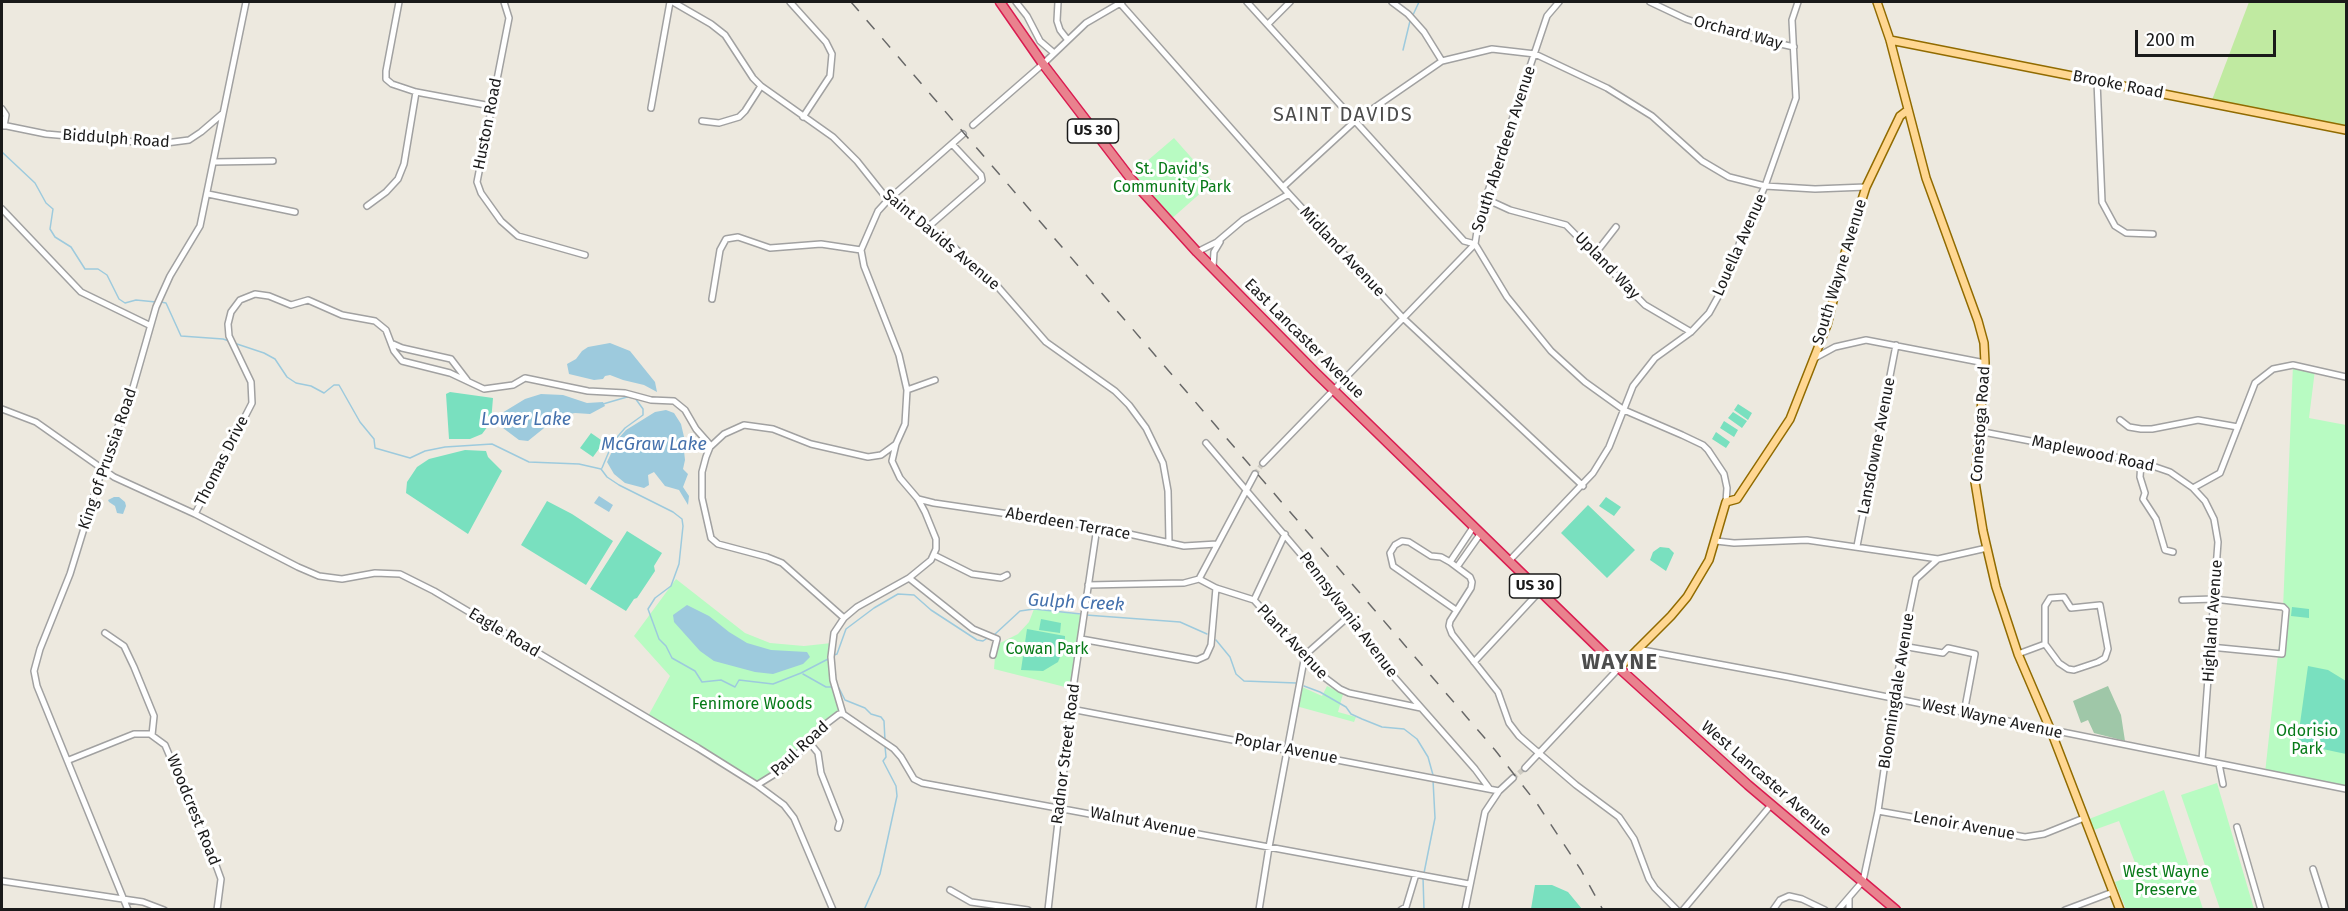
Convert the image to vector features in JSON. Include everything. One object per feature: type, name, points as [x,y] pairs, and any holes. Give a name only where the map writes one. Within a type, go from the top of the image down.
[{"type":"highway","name":"East Lancaster Avenue","points":[[1000,2],[1043,64],[1117,162],[1197,252],[1333,390],[1619,668]]},
{"type":"highway","name":"West Lancaster Avenue","points":[[1619,668],[1771,805],[1896,909]]},
{"type":"main road","name":"Conestoga Road","points":[[1877,2],[1890,40],[1928,184],[1981,330],[1985,363],[1975,482],[1996,587],[2018,654],[2051,731],[2120,909]]},
{"type":"main road","name":"Brooke Road","points":[[1890,40],[2346,130]]},
{"type":"main road","name":"South Wayne Avenue","points":[[1726,502],[1737,499],[1785,427],[1827,325],[1845,253],[1866,187],[1900,116],[1908,110]]},
{"type":"main road","points":[[1619,668],[1671,616],[1703,571],[1716,541],[1726,502]]},
{"type":"street","name":"King of Prussia Road","points":[[128,909],[37,686],[34,671],[40,649],[70,574],[102,469],[132,391],[149,325],[170,276],[200,226],[246,2]]},
{"type":"street","points":[[399,2],[386,79],[392,84],[416,92],[491,106]]},
{"type":"street","name":"Huston Road","points":[[504,2],[509,18],[477,182],[482,195],[501,221],[518,236],[585,255]]},
{"type":"street","points":[[651,108],[671,2]]},
{"type":"street","name":"Saint Davids Avenue","points":[[671,2],[711,24],[725,35],[753,78],[761,86],[833,136],[857,161],[888,200],[928,226],[998,287],[1046,342],[1115,391],[1129,405],[1146,428],[1163,463],[1168,491],[1169,543]]},
{"type":"street","points":[[790,2],[826,42],[832,54],[831,76],[803,117]]},
{"type":"street","points":[[1016,2],[1027,16],[1036,36],[1054,53]]},
{"type":"street","points":[[1058,2],[1057,21],[1067,39]]},
{"type":"street","points":[[973,125],[1086,23],[1121,2]]},
{"type":"street","name":"Midland Avenue","points":[[1121,2],[1289,194],[1402,317],[1583,486]]},
{"type":"street","points":[[1247,2],[1464,241],[1474,244],[1507,297],[1551,351],[1585,382],[1624,410],[1703,445],[1713,455],[1724,474],[1727,488],[1726,502]]},
{"type":"street","points":[[1268,24],[1290,2]]},
{"type":"street","points":[[1392,2],[1408,14],[1424,32],[1442,61]]},
{"type":"street","name":"South Aberdeen Avenue","points":[[1263,463],[1474,244],[1479,218],[1547,16],[1558,2]]},
{"type":"street","name":"Orchard Way","points":[[1650,2],[1686,20],[1794,47]]},
{"type":"street","name":"Louella Avenue","points":[[1509,561],[1583,486],[1609,447],[1633,386],[1655,358],[1690,332],[1709,313],[1724,286],[1741,239],[1765,186],[1796,98],[1792,20],[1798,2]]},
{"type":"street","points":[[1283,187],[1355,121],[1442,61],[1492,49],[1535,54],[1616,93],[1652,116],[1702,161],[1724,174],[1765,186],[1815,189],[1866,187]]},
{"type":"street","points":[[2097,81],[2102,202],[2115,226],[2126,233],[2153,234]]},
{"type":"street","points":[[702,121],[719,123],[739,117],[761,86]]},
{"type":"street","points":[[367,206],[386,192],[398,179],[404,164],[416,92]]},
{"type":"street","points":[[2,109],[6,114],[3,125]]},
{"type":"street","name":"Biddulph Road","points":[[3,125],[46,134],[158,144],[189,140],[222,114]]},
{"type":"street","points":[[892,461],[896,444],[905,424],[907,390],[898,355],[864,266],[861,250],[878,211],[963,134]]},
{"type":"street","points":[[928,226],[982,180],[981,175],[952,144]]},
{"type":"street","points":[[214,162],[273,161]]},
{"type":"street","points":[[208,194],[295,212]]},
{"type":"street","points":[[1197,252],[1225,236],[1243,220],[1289,194]]},
{"type":"street","name":"Upland Way","points":[[1486,199],[1510,210],[1566,225],[1644,305],[1690,332]]},
{"type":"street","points":[[2,208],[81,292],[149,325]]},
{"type":"street","points":[[1595,254],[1616,227]]},
{"type":"street","points":[[1213,268],[1214,252],[1225,236]]},
{"type":"street","points":[[712,299],[720,250],[726,239],[738,237],[770,248],[821,244],[861,250]]},
{"type":"street","name":"Thomas Drive","points":[[195,514],[252,403],[251,382],[229,336],[228,324],[231,312],[240,300],[255,294],[269,296],[291,305],[308,300],[342,315],[375,321],[386,330],[392,343]]},
{"type":"street","points":[[1813,359],[1835,347],[1866,340],[1985,363]]},
{"type":"street","points":[[392,343],[394,351],[402,361],[450,373],[484,389],[513,385],[525,378],[588,391],[625,393],[651,400],[674,401],[685,410],[696,429],[711,446]]},
{"type":"street","points":[[392,343],[402,348],[451,359],[469,382]]},
{"type":"street","name":"Lansdowne Avenue","points":[[1857,546],[1896,345]]},
{"type":"street","points":[[2193,488],[2220,473],[2255,383],[2273,369],[2293,365],[2346,377]]},
{"type":"street","points":[[907,390],[935,380]]},
{"type":"street","name":"Eagle Road","points":[[2,409],[36,422],[102,469],[141,490],[195,514],[319,576],[342,579],[375,573],[400,574],[434,591],[757,785],[784,805],[794,818],[833,909]]},
{"type":"street","points":[[2120,420],[2129,427],[2141,429],[2198,420],[2238,427]]},
{"type":"street","points":[[844,618],[782,563],[718,544],[711,538],[702,498],[702,472],[711,446],[724,434],[744,425],[758,425],[813,445],[868,457],[881,455],[896,444]]},
{"type":"street","name":"Maplewood Road","points":[[1978,431],[2142,462],[2170,472],[2193,488]]},
{"type":"street","name":"Pennsylvania Avenue","points":[[1206,443],[1321,578],[1380,661],[1489,788]]},
{"type":"street","points":[[843,714],[833,680],[831,657],[834,633],[844,618],[857,607],[909,578],[934,555],[936,539],[918,499],[900,478],[892,461],[881,455]]},
{"type":"street","points":[[2142,462],[2140,477],[2145,493],[2144,500],[2156,519],[2164,550],[2173,552]]},
{"type":"street","points":[[1088,585],[1184,584],[1199,579],[1255,474]]},
{"type":"street","name":"Highland Avenue","points":[[2193,488],[2205,501],[2214,519],[2218,542],[2202,760]]},
{"type":"street","name":"Aberdeen Terrace","points":[[918,499],[1097,527],[1184,546],[1217,544]]},
{"type":"street","points":[[1450,562],[1474,526]]},
{"type":"street","name":"Radnor Street Road","points":[[1048,909],[1071,709],[1097,527]]},
{"type":"street","points":[[1457,567],[1481,533]]},
{"type":"street","points":[[1254,600],[1285,534]]},
{"type":"street","points":[[1716,541],[1734,543],[1807,540],[1938,559]]},
{"type":"street","points":[[1456,610],[1396,568],[1391,562],[1390,553],[1397,544],[1407,541],[1431,556],[1441,557],[1450,562],[1470,577],[1473,584],[1456,610],[1449,628],[1498,692],[1512,727],[1576,785],[1620,817],[1634,839],[1649,879],[1677,909]]},
{"type":"street","name":"Bloomingdale Avenue","points":[[1863,881],[1878,811],[1902,646],[1916,579],[1938,559],[1987,548]]},
{"type":"street","points":[[934,555],[972,574],[1001,578],[1007,575]]},
{"type":"street","points":[[909,578],[973,629],[997,639],[993,655]]},
{"type":"street","name":"Plant Avenue","points":[[1199,579],[1216,588],[1254,600],[1324,677],[1349,693],[1421,708]]},
{"type":"street","points":[[1081,639],[1197,660],[1206,656],[1211,645],[1216,588]]},
{"type":"street","points":[[1474,662],[1540,591]]},
{"type":"street","points":[[2064,597],[2071,608],[2100,605],[2109,649],[2106,658],[2093,665],[2072,670],[2061,665],[2045,644],[2045,606],[2050,598],[2064,597]]},
{"type":"street","points":[[2182,600],[2214,599],[2283,607],[2286,610],[2282,654],[2210,647]]},
{"type":"street","points":[[1259,909],[1286,749],[1305,655],[1348,617]]},
{"type":"street","points":[[69,760],[134,734],[152,735],[154,716],[124,645],[105,633]]},
{"type":"street","points":[[2018,654],[2045,644]]},
{"type":"street","points":[[1902,646],[1942,653],[1947,648],[1975,654],[1964,713]]},
{"type":"street","name":"West Wayne Avenue","points":[[1636,649],[2346,789]]},
{"type":"street","points":[[1525,768],[1619,668]]},
{"type":"street","name":"Poplar Avenue","points":[[1071,709],[1499,791]]},
{"type":"street","name":"Paul Road","points":[[757,785],[786,767],[822,727],[839,714],[843,714]]},
{"type":"street","name":"Walnut Avenue","points":[[843,714],[894,749],[914,779],[922,783],[1469,884]]},
{"type":"street","name":"Woodcrest Road","points":[[152,735],[170,751],[218,868],[221,892],[217,909]]},
{"type":"street","points":[[809,742],[818,753],[821,773],[840,821],[838,828]]},
{"type":"street","points":[[2219,764],[2223,784]]},
{"type":"street","points":[[1465,909],[1485,812],[1499,791],[1513,778]]},
{"type":"street","points":[[1683,909],[1771,805]]},
{"type":"street","name":"Lenoir Avenue","points":[[1878,811],[2025,837],[2044,834],[2084,818]]},
{"type":"street","points":[[2237,827],[2261,909]]},
{"type":"street","points":[[2313,869],[2326,909]]},
{"type":"street","points":[[1401,909],[1406,907],[1416,874]]},
{"type":"street","points":[[2,881],[143,902],[164,909]]},
{"type":"street","points":[[1838,909],[1863,881]]},
{"type":"street","points":[[950,890],[971,902],[1028,909]]},
{"type":"street","points":[[2065,909],[2113,892]]},
{"type":"street","points":[[1773,909],[1780,900],[1789,896],[1825,909]]},
{"type":"street","points":[[1849,898],[1849,909]]},
{"type":"green space","points":[[2249,2],[2346,2],[2346,126],[2212,100]]},
{"type":"green space","name":"St. David's Community Park","points":[[1174,138],[1213,182],[1169,221],[1131,179],[1133,173]]},
{"type":"green space","name":"Odorisio Park","points":[[2293,365],[2315,370],[2309,418],[2346,425],[2346,789],[2265,773],[2283,609]]},
{"type":"green space","points":[[450,392],[493,398],[491,422],[482,434],[470,439],[449,439],[446,394]]},
{"type":"green space","points":[[1738,404],[1752,413],[1748,420],[1734,410]]},
{"type":"green space","points":[[1733,412],[1747,421],[1742,428],[1728,418]]},
{"type":"green space","points":[[1724,421],[1738,430],[1734,437],[1720,428]]},
{"type":"green space","points":[[1716,432],[1730,442],[1726,448],[1712,439]]},
{"type":"green space","points":[[591,433],[604,442],[593,457],[580,448]]},
{"type":"green space","points":[[465,450],[486,451],[488,457],[502,471],[468,534],[406,493],[407,482],[417,467],[429,459]]},
{"type":"green space","points":[[1606,497],[1621,507],[1614,516],[1599,506]]},
{"type":"green space","points":[[547,501],[572,514],[613,541],[586,585],[521,545]]},
{"type":"green space","points":[[1588,505],[1635,550],[1607,578],[1561,533]]},
{"type":"green space","points":[[627,531],[662,553],[654,566],[655,571],[626,611],[590,589]]},
{"type":"green space","points":[[1660,547],[1669,548],[1674,553],[1666,571],[1650,560],[1653,552]]},
{"type":"green space","name":"Fenimore Woods","points":[[676,579],[745,633],[770,643],[804,646],[832,643],[833,680],[843,714],[822,727],[798,755],[757,785],[647,718],[670,676],[634,636]]},
{"type":"green space","points":[[2292,607],[2309,609],[2309,618],[2291,616]]},
{"type":"green space","name":"Cowan Park","points":[[1034,609],[1084,615],[1073,689],[994,669],[996,645],[1018,634],[1029,622]]},
{"type":"green space","points":[[1041,619],[1061,623],[1060,633],[1039,630]]},
{"type":"green space","points":[[1027,629],[1065,636],[1065,644],[1058,662],[1043,671],[1021,670]]},
{"type":"green space","points":[[2308,666],[2328,670],[2346,681],[2346,754],[2304,745],[2298,738]]},
{"type":"green space","points":[[1300,686],[1322,696],[1327,686],[1343,694],[1338,712],[1356,717],[1354,722],[1296,706]]},
{"type":"green space","points":[[2108,686],[2121,715],[2125,741],[2094,733],[2088,720],[2081,723],[2073,701]]},
{"type":"green space","points":[[2217,783],[2254,909],[2220,909],[2181,795]]},
{"type":"green space","name":"West Wayne Preserve","points":[[2164,790],[2203,909],[2126,909],[2115,882],[2139,873],[2119,821],[2094,830],[2089,819]]},
{"type":"green space","points":[[1535,885],[1552,885],[1568,892],[1582,909],[1531,909]]},
{"type":"water","points":[[610,343],[630,351],[655,382],[657,392],[644,385],[610,375],[594,380],[569,374],[567,364],[576,359],[582,351],[588,347]]},
{"type":"water","name":"Lower Lake","points":[[541,394],[563,395],[587,403],[603,402],[605,406],[590,414],[575,413],[559,416],[528,441],[519,440],[503,428],[500,419],[502,413],[525,399]]},
{"type":"water","name":"McGraw Lake","points":[[666,410],[674,413],[681,424],[685,441],[681,450],[684,451],[685,460],[683,469],[688,474],[683,487],[689,496],[688,505],[679,490],[665,486],[654,472],[648,475],[649,485],[644,488],[625,483],[614,474],[607,462],[618,439],[626,430],[655,412]]},
{"type":"water","points":[[599,496],[613,505],[609,512],[594,503]]},
{"type":"water","points":[[119,497],[125,502],[123,514],[117,513],[115,506],[109,502],[108,500]]},
{"type":"water","points":[[687,605],[709,616],[747,643],[771,650],[807,652],[810,657],[803,664],[773,674],[755,672],[714,661],[700,651],[674,622],[673,615]]},
{"type":"waterway","points":[[1412,17],[1419,2]]},
{"type":"waterway","points":[[1403,50],[1410,21]]},
{"type":"waterway","name":"Gulph Creek","points":[[2,152],[35,183],[46,203],[53,209],[50,229],[55,237],[71,247],[85,269],[98,269],[107,275],[119,299],[125,303],[136,300],[156,302]]},
{"type":"waterway","name":"Gulph Creek","points":[[161,302],[166,303],[181,336],[229,341]]},
{"type":"waterway","name":"Gulph Creek","points":[[234,343],[275,359],[287,377],[296,383],[311,386],[324,393],[334,385],[339,385],[360,422],[374,439],[375,448],[410,458],[425,451],[445,447],[492,444],[529,462],[579,464],[601,469],[607,477],[619,485],[673,512],[682,519],[683,526],[679,564],[671,586],[655,598],[648,609],[659,639],[666,646],[672,658],[695,671],[702,682],[721,680],[735,687],[739,680],[773,684],[830,658]]},
{"type":"waterway","points":[[602,468],[613,442],[625,428],[643,415],[643,409],[635,398],[627,397],[603,404]]},
{"type":"waterway","name":"Gulph Creek","points":[[834,655],[837,654],[846,629],[898,594],[914,595],[931,610],[977,640],[983,641],[989,637]]},
{"type":"waterway","name":"Gulph Creek","points":[[994,635],[1020,611],[1034,609],[1081,614]]},
{"type":"waterway","name":"Gulph Creek","points":[[1086,615],[1180,622],[1207,634]]},
{"type":"waterway","name":"Gulph Creek","points":[[1216,640],[1230,657],[1236,674],[1244,681],[1296,683]]},
{"type":"waterway","points":[[803,674],[826,687],[834,687]]},
{"type":"waterway","name":"Gulph Creek","points":[[1304,686],[1320,692],[1362,719],[1382,727],[1404,729],[1417,739],[1428,757],[1433,775]]},
{"type":"waterway","points":[[839,688],[845,700],[881,717],[884,721],[885,741]]},
{"type":"waterway","points":[[864,910],[880,874],[897,796],[896,786],[883,761],[886,757],[885,746]]},
{"type":"waterway","name":"Gulph Creek","points":[[1424,873],[1435,818],[1433,780]]},
{"type":"waterway","name":"Gulph Creek","points":[[1423,877],[1424,910]]},
{"type":"tunnel","points":[[1255,474],[1263,463]]},
{"type":"tunnel","points":[[1513,778],[1525,768]]},
{"type":"railway","points":[[851,2],[1495,750],[1538,805],[1581,870],[1603,910]]},
{"type":"district","name":"SAINT DAVIDS","points":[[1343,115]]},
{"type":"district","name":"WAYNE","points":[[1620,663]]}]
